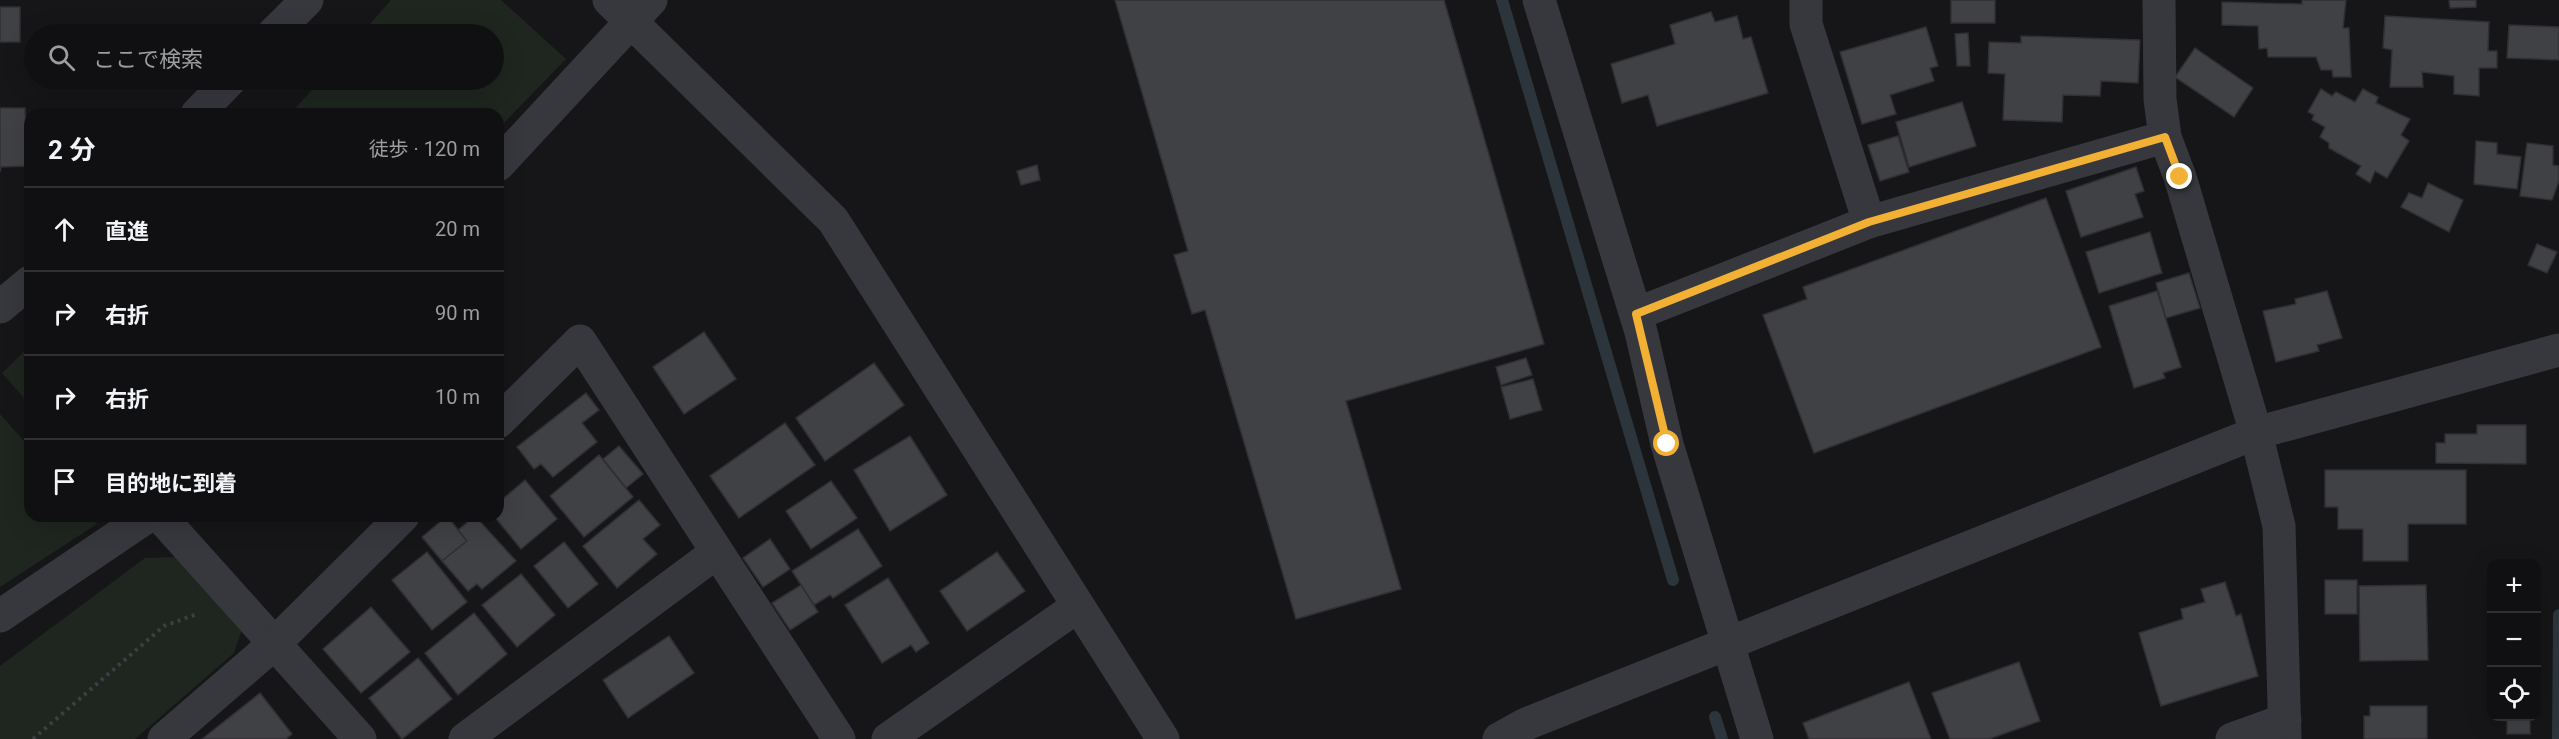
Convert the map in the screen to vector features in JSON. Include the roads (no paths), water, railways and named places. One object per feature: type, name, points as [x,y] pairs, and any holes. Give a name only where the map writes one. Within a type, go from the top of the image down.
[{"type":"street","points":[[283,24],[307,0]]},
{"type":"street","points":[[1539,0],[1636,314],[1667,444],[1730,643],[1757,739]]},
{"type":"street","points":[[1806,0],[1806,24],[1869,222]]},
{"type":"street","points":[[2159,0],[2160,99],[2165,137],[2180,177],[2256,433],[2279,526],[2285,730],[2232,739]]},
{"type":"street","points":[[504,158],[631,7],[833,220],[1163,739]]},
{"type":"street","points":[[203,108],[220,90]]},
{"type":"street","points":[[1636,314],[1869,222],[2165,137]]},
{"type":"street","points":[[0,308],[24,287]]},
{"type":"street","points":[[504,416],[579,341],[839,739]]},
{"type":"street","points":[[1499,739],[1526,724],[2256,433],[2559,350]]},
{"type":"street","points":[[0,615],[139,522]]},
{"type":"street","points":[[165,522],[360,739]]},
{"type":"street","points":[[164,739],[274,644],[397,522]]},
{"type":"street","points":[[465,739],[717,552]]},
{"type":"street","points":[[888,739],[1078,606]]},
{"type":"waterway","points":[[1502,0],[1673,580]]},
{"type":"waterway","points":[[2558,739],[2559,615]]},
{"type":"waterway","points":[[1715,717],[1722,739]]}]
